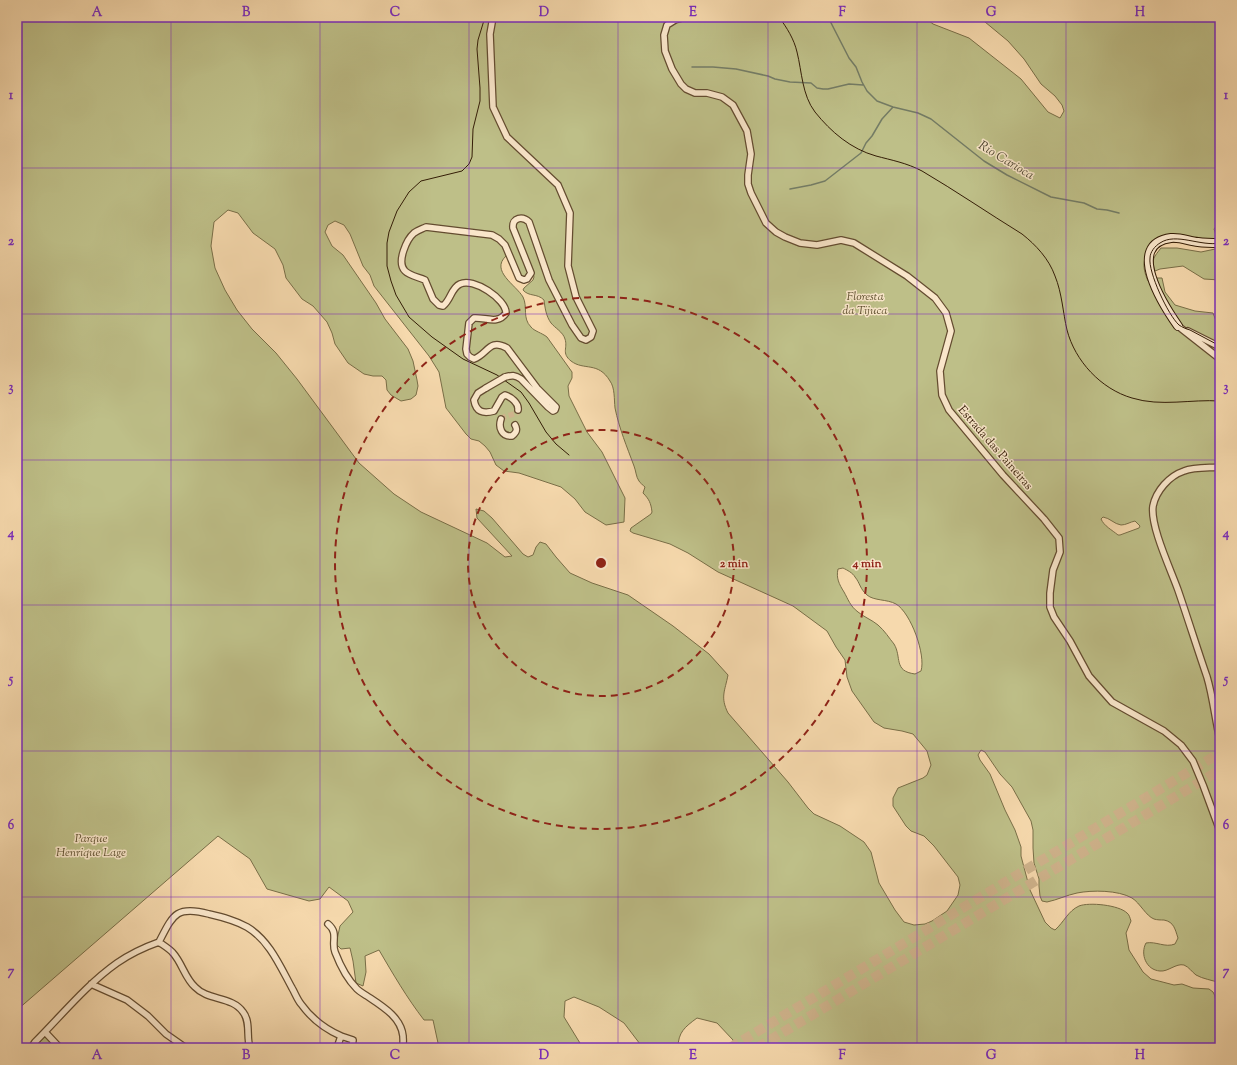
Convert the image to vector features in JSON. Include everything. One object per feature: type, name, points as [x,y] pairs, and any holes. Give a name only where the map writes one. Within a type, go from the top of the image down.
[{"type":"street","points":[[493,17],[490,34],[493,107],[508,137],[558,185],[570,214],[568,266],[576,297],[593,331],[590,337],[586,340],[581,338],[572,325],[549,280],[532,228],[526,219],[522,218],[514,220],[512,223],[530,273],[528,279],[524,280],[519,278],[505,245],[500,239],[492,235],[426,227],[413,234],[403,251],[401,260],[405,271],[425,280],[433,299],[439,305],[443,306],[447,303],[455,287],[461,283],[477,284],[501,301],[506,309],[506,313],[501,318],[493,320],[480,317],[474,318],[469,323],[466,349],[467,354],[474,359],[493,345],[500,344],[507,348],[537,388],[556,407],[556,410],[553,411],[521,379],[511,375],[505,376],[478,393],[474,400],[476,406],[481,412],[488,412],[494,411],[502,397],[505,395],[514,400],[518,406],[518,410]]},
{"type":"street","name":"Estrada das Paineiras","points":[[686,17],[675,20],[667,25],[664,35],[665,51],[672,69],[686,90],[695,93],[707,93],[722,97],[733,105],[747,131],[751,154],[748,184],[766,223],[776,232],[800,242],[817,244],[841,240],[854,243],[907,276],[935,298],[946,313],[951,331],[940,371],[942,395],[949,410],[1003,475],[1044,518],[1059,538],[1060,552],[1053,570],[1050,593],[1050,606],[1054,617],[1070,640],[1089,676],[1112,702],[1164,731],[1181,745],[1193,761],[1220,831]]},
{"type":"street","points":[[1220,243],[1170,238],[1159,242],[1152,248],[1148,257],[1150,272],[1160,298],[1178,326],[1220,359]]},
{"type":"street","points":[[1178,326],[1220,347]]},
{"type":"street","points":[[500,420],[502,433],[507,436],[512,436],[516,432],[517,428],[515,425]]},
{"type":"street","points":[[1220,467],[1184,471],[1169,480],[1157,493],[1153,507],[1153,520],[1207,679],[1220,740]]},
{"type":"street","points":[[34,1048],[33,1045],[35,1042],[91,984],[118,962],[145,947],[159,942],[169,922],[176,914],[184,910],[197,910],[229,919],[248,927],[271,950],[300,1003],[317,1021],[332,1032],[353,1040],[352,1048]]},
{"type":"street","points":[[328,924],[332,928],[334,934],[334,950],[342,968],[357,989],[383,1007],[397,1020],[402,1032],[404,1045],[402,1048]]},
{"type":"street","points":[[159,942],[173,952],[195,987],[208,996],[238,1006],[244,1013],[250,1048]]},
{"type":"street","points":[[91,984],[127,1000],[148,1016],[166,1034],[186,1048]]},
{"type":"street","points":[[45,1032],[60,1048]]},
{"type":"street","points":[[337,1048],[341,1036]]},
{"type":"street","points":[[242,1048],[248,1042]]},
{"type":"green space","name":"Floresta da Tijuca","points":[[17,17],[924,17],[933,24],[969,38],[1021,79],[1048,112],[1060,118],[1064,111],[1062,105],[1055,96],[1041,84],[1024,59],[1008,41],[979,17],[1220,17],[1220,223],[1214,229],[1218,241],[1155,243],[1148,252],[1144,261],[1144,270],[1148,281],[1162,278],[1165,292],[1175,305],[1195,311],[1213,313],[1220,331],[1220,983],[1196,975],[1184,965],[1178,965],[1163,971],[1151,968],[1144,956],[1144,947],[1146,943],[1164,945],[1175,944],[1178,938],[1174,926],[1170,922],[1154,919],[1138,903],[1126,895],[1105,891],[1090,891],[1073,894],[1047,902],[1042,901],[1040,896],[1039,879],[1034,863],[1033,830],[1031,821],[1012,787],[1000,774],[985,752],[981,750],[978,755],[990,774],[1015,830],[1021,847],[1021,856],[1030,890],[1045,922],[1055,930],[1075,908],[1090,904],[1111,906],[1123,910],[1129,915],[1131,921],[1126,933],[1129,950],[1143,972],[1151,979],[1174,985],[1182,984],[1193,988],[1209,989],[1213,992],[1215,996],[1217,1013],[1220,1019],[1220,1048],[735,1048],[733,1040],[717,1023],[697,1018],[683,1030],[679,1038],[678,1048],[641,1048],[640,1044],[624,1023],[599,1007],[574,997],[565,1001],[564,1017],[583,1048],[446,1048],[438,1043],[433,1020],[424,1020],[406,995],[379,950],[365,956],[366,972],[363,986],[356,983],[350,948],[341,949],[336,944],[340,926],[353,912],[348,901],[329,887],[320,899],[309,901],[267,889],[250,859],[218,836],[17,1010]],"holes":[[[228,210],[238,213],[253,233],[275,249],[283,265],[286,278],[302,299],[313,306],[327,322],[335,344],[348,363],[364,374],[382,376],[386,380],[387,390],[391,395],[401,401],[411,399],[416,395],[418,386],[413,361],[408,349],[385,319],[376,303],[343,255],[332,246],[325,232],[328,225],[335,221],[344,225],[350,234],[363,266],[370,275],[374,286],[429,356],[439,372],[446,408],[466,434],[471,439],[479,441],[485,446],[490,452],[496,465],[504,471],[519,473],[561,487],[575,499],[585,512],[606,525],[624,522],[625,498],[602,452],[587,432],[569,396],[568,386],[572,378],[572,372],[547,337],[534,330],[528,324],[523,297],[506,278],[501,267],[502,262],[506,256],[512,256],[522,277],[527,278],[529,271],[533,273],[533,280],[523,290],[528,294],[539,296],[544,300],[549,320],[564,337],[566,342],[565,353],[568,358],[581,366],[601,371],[612,384],[614,390],[615,408],[621,430],[635,468],[637,478],[645,487],[643,493],[649,501],[652,512],[631,528],[630,531],[670,544],[688,553],[718,572],[793,606],[827,631],[845,660],[847,677],[852,691],[874,722],[884,728],[913,734],[927,751],[931,765],[927,775],[898,788],[893,798],[893,806],[906,826],[911,831],[924,836],[934,846],[958,877],[960,885],[958,895],[947,911],[925,924],[914,925],[904,922],[879,883],[871,852],[864,842],[840,826],[814,814],[808,808],[788,782],[728,713],[724,703],[728,675],[709,654],[673,626],[628,595],[592,583],[570,573],[546,544],[540,542],[533,555],[528,557],[523,554],[492,518],[484,511],[476,509],[477,518],[512,556],[505,557],[487,543],[421,512],[394,494],[359,463],[297,379],[276,353],[252,329],[237,310],[225,290],[215,268],[211,246],[214,222]],[[1103,517],[1121,525],[1135,521],[1140,526],[1139,528],[1118,535],[1104,524],[1101,519]],[[843,568],[853,574],[863,590],[870,597],[892,602],[902,609],[912,625],[916,635],[921,655],[921,671],[915,674],[908,672],[901,667],[894,644],[885,632],[878,625],[860,614],[851,605],[838,581],[838,569]]]},
{"type":"green space","points":[[1161,248],[1177,248],[1201,252],[1220,248],[1220,280],[1204,279],[1183,266],[1155,271],[1153,264],[1154,258]]},
{"type":"green space","points":[[45,1036],[57,1048],[37,1048],[36,1046]]},
{"type":"waterway","name":"Rio Carioca","points":[[828,17],[849,58],[856,67],[867,91],[877,101],[893,107],[918,113],[931,119],[984,161],[1007,175],[1051,197],[1084,203],[1097,209],[1119,213]]},
{"type":"waterway","points":[[692,67],[736,69],[790,82],[811,83],[817,88],[823,89],[849,84],[863,85]]},
{"type":"waterway","points":[[790,189],[825,181],[861,153],[882,119],[893,107]]},
{"type":"tunnel","points":[[501,419],[517,413],[518,410]]},
{"type":"tunnel","points":[[730,1048],[1220,753]]},
{"type":"tunnel","points":[[757,1048],[1220,770]]},
{"type":"tram line","points":[[485,17],[478,40],[477,49],[480,101],[473,129],[472,157],[469,164],[462,171],[421,181],[409,192],[397,211],[389,232],[387,243],[387,266],[396,295],[409,317],[432,337],[463,359],[497,375],[521,392],[546,432],[556,444],[569,455]]},
{"type":"tram line","points":[[779,17],[794,43],[807,98],[815,112],[835,133],[842,139],[867,153],[905,164],[922,171],[1022,234],[1046,258],[1061,296],[1067,330],[1071,341],[1083,363],[1100,381],[1121,394],[1143,401],[1220,401]]},
{"type":"tram line","points":[[1220,243],[1213,244],[1181,239],[1166,240],[1155,247],[1150,258],[1155,283],[1164,303],[1175,320],[1179,325],[1220,346]]},
{"type":"park label","name":"Parque Henrique Lage","points":[[91,846]]}]
